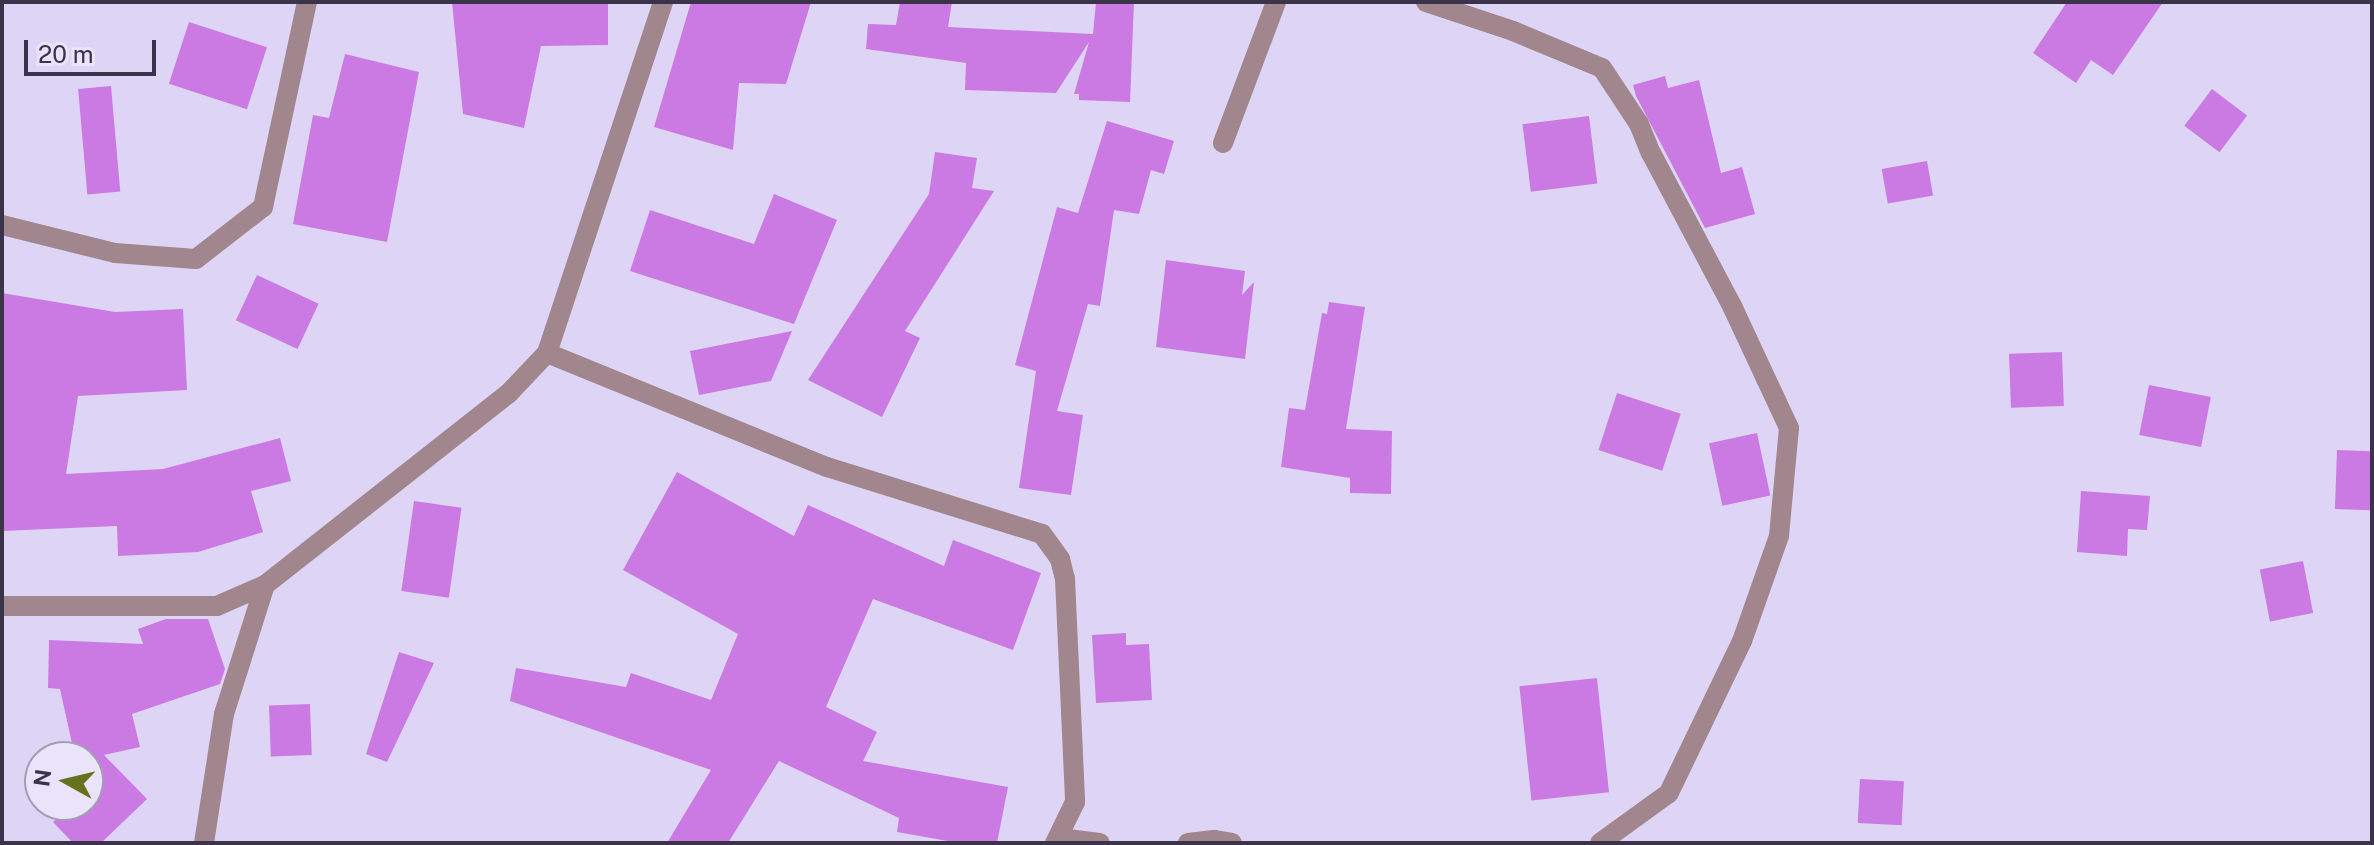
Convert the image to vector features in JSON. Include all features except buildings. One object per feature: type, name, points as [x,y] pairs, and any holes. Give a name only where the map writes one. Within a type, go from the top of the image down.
[{"type":"street","points":[[2,225],[115,253],[196,259],[263,207],[307,2]]},
{"type":"street","points":[[2,606],[217,606],[265,585],[508,394],[547,353],[663,2]]},
{"type":"street","points":[[1223,143],[1276,2]]},
{"type":"street","points":[[1426,2],[1513,31],[1602,68],[1639,124],[1651,153],[1733,308],[1789,428],[1779,536],[1742,641],[1669,793],[1600,843]]},
{"type":"street","points":[[547,353],[827,467],[1042,534],[1060,559],[1065,579],[1075,802],[1057,840],[1100,843]]},
{"type":"street","points":[[204,843],[224,714],[265,585]]},
{"type":"street","points":[[1188,843],[1214,840],[1232,843]]}]
